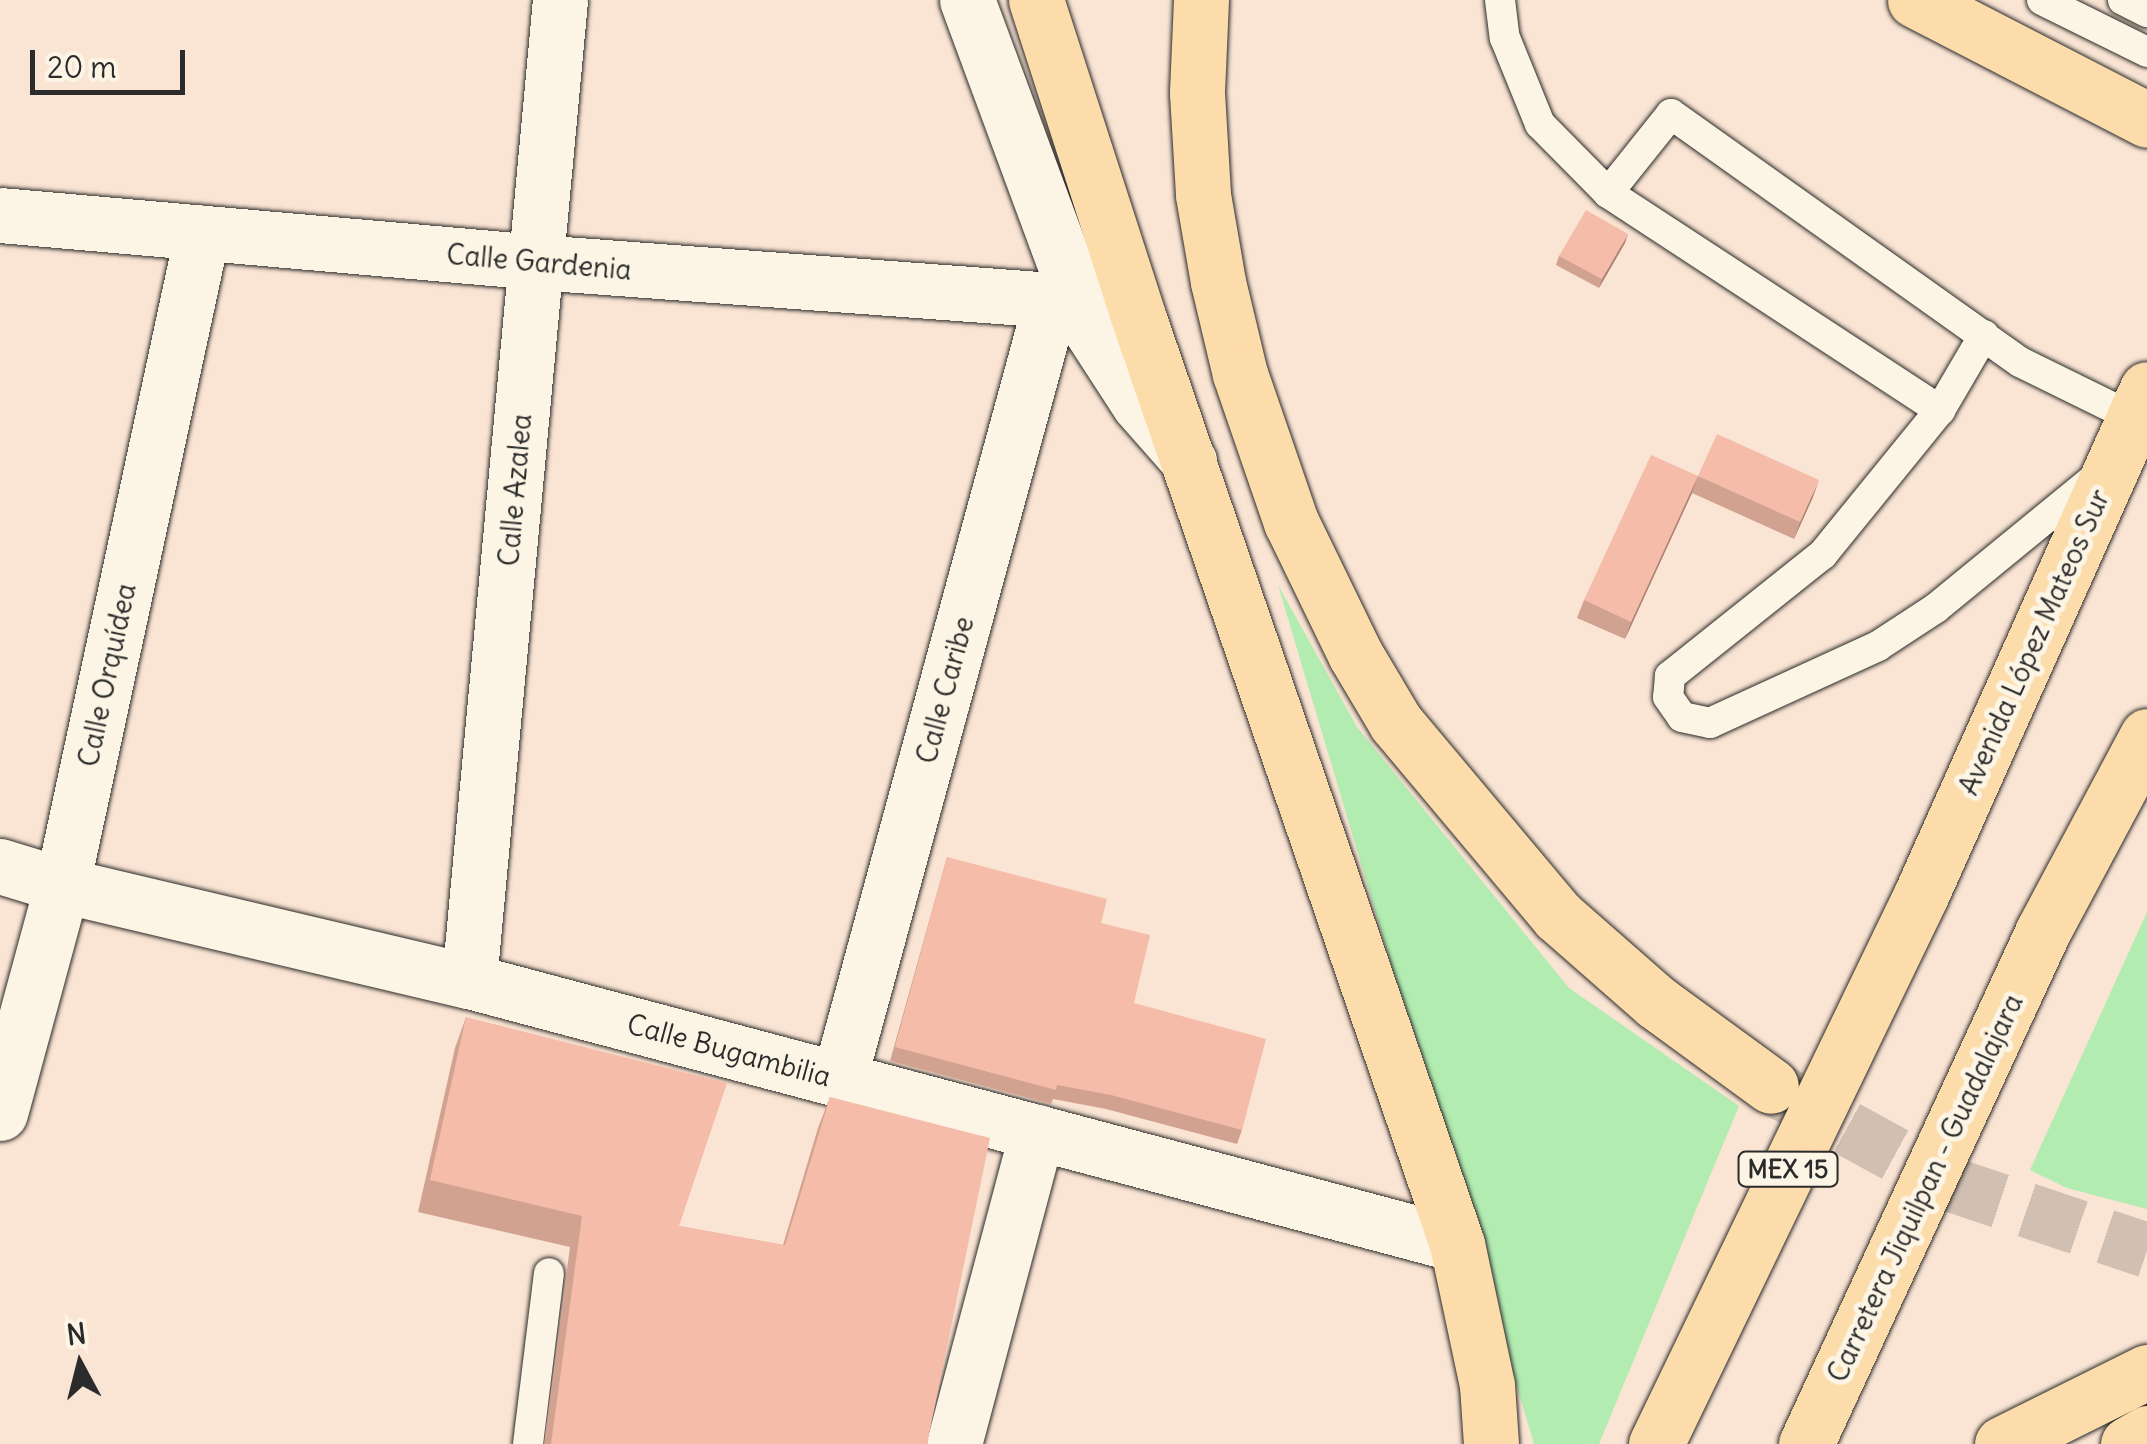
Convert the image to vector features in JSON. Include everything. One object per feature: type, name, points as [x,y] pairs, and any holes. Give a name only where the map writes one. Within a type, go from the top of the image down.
[{"type":"highway","points":[[1036,0],[1188,461],[1456,1244],[1487,1384],[1491,1444]]},
{"type":"highway","points":[[1201,0],[1199,127],[1203,195],[1218,282],[1240,374],[1291,522],[1355,654],[1396,723],[1558,916],[1656,1002],[1771,1086]]},
{"type":"highway","points":[[1915,0],[2143,118]]},
{"type":"highway","name":"Avenida López Mateos Sur","points":[[1656,1444],[1921,895],[2132,423]]},
{"type":"highway","name":"Carretera Jiquilpan - Guadalajara","points":[[1806,1444],[2043,932],[2147,736]]},
{"type":"highway","points":[[2002,1444],[2147,1372]]},
{"type":"highway","points":[[2128,1444],[2147,1433]]},
{"type":"street","name":"Calle Azalea","points":[[469,981],[560,0]]},
{"type":"street","points":[[967,0],[1065,302],[1188,461]]},
{"type":"street","name":"Calle Gardenia","points":[[0,215],[537,262],[1065,302]]},
{"type":"street","name":"Calle Orquídea","points":[[0,1113],[62,885],[202,233]]},
{"type":"street","name":"Calle Caribe","points":[[839,1079],[1065,302]]},
{"type":"street","name":"Calle Bugambilia","points":[[0,866],[62,885],[469,981],[1456,1244]]},
{"type":"street","points":[[954,1444],[1037,1132]]},
{"type":"lane","points":[[1500,0],[1506,38],[1540,124],[1608,193],[1940,410]]},
{"type":"lane","points":[[2042,0],[2147,52]]},
{"type":"lane","points":[[2123,0],[2147,12]]},
{"type":"lane","points":[[1608,193],[1671,114],[1984,335],[2020,362],[2132,423],[1936,608],[1878,646],[1710,722],[1682,716],[1668,697],[1670,676],[1823,554],[1940,410],[1984,335]]},
{"type":"lane","points":[[528,1444],[549,1273]]},
{"type":"green space","points":[[1278,585],[1357,727],[1569,988],[1739,1106],[1599,1444],[1534,1444]]},
{"type":"green space","points":[[2147,912],[2147,1209],[2067,1188],[2030,1170]]},
{"type":"building","points":[[1586,210],[1628,234],[1602,279],[1559,256]]},
{"type":"building","points":[[1717,434],[1819,480],[1800,522],[1698,476]]},
{"type":"building","points":[[1651,455],[1698,476],[1631,622],[1584,600]]},
{"type":"building","points":[[947,857],[1107,899],[1101,923],[1150,935],[1134,1003],[1266,1039],[1242,1130],[1111,1095],[1057,1085],[1056,1090],[895,1047]]},
{"type":"building","points":[[466,1017],[727,1083],[679,1226],[785,1245],[830,1097],[990,1138],[927,1444],[551,1444],[582,1216],[430,1180]]},
{"type":"tunnel","points":[[1774,1088],[1948,1183],[2147,1250]]}]
